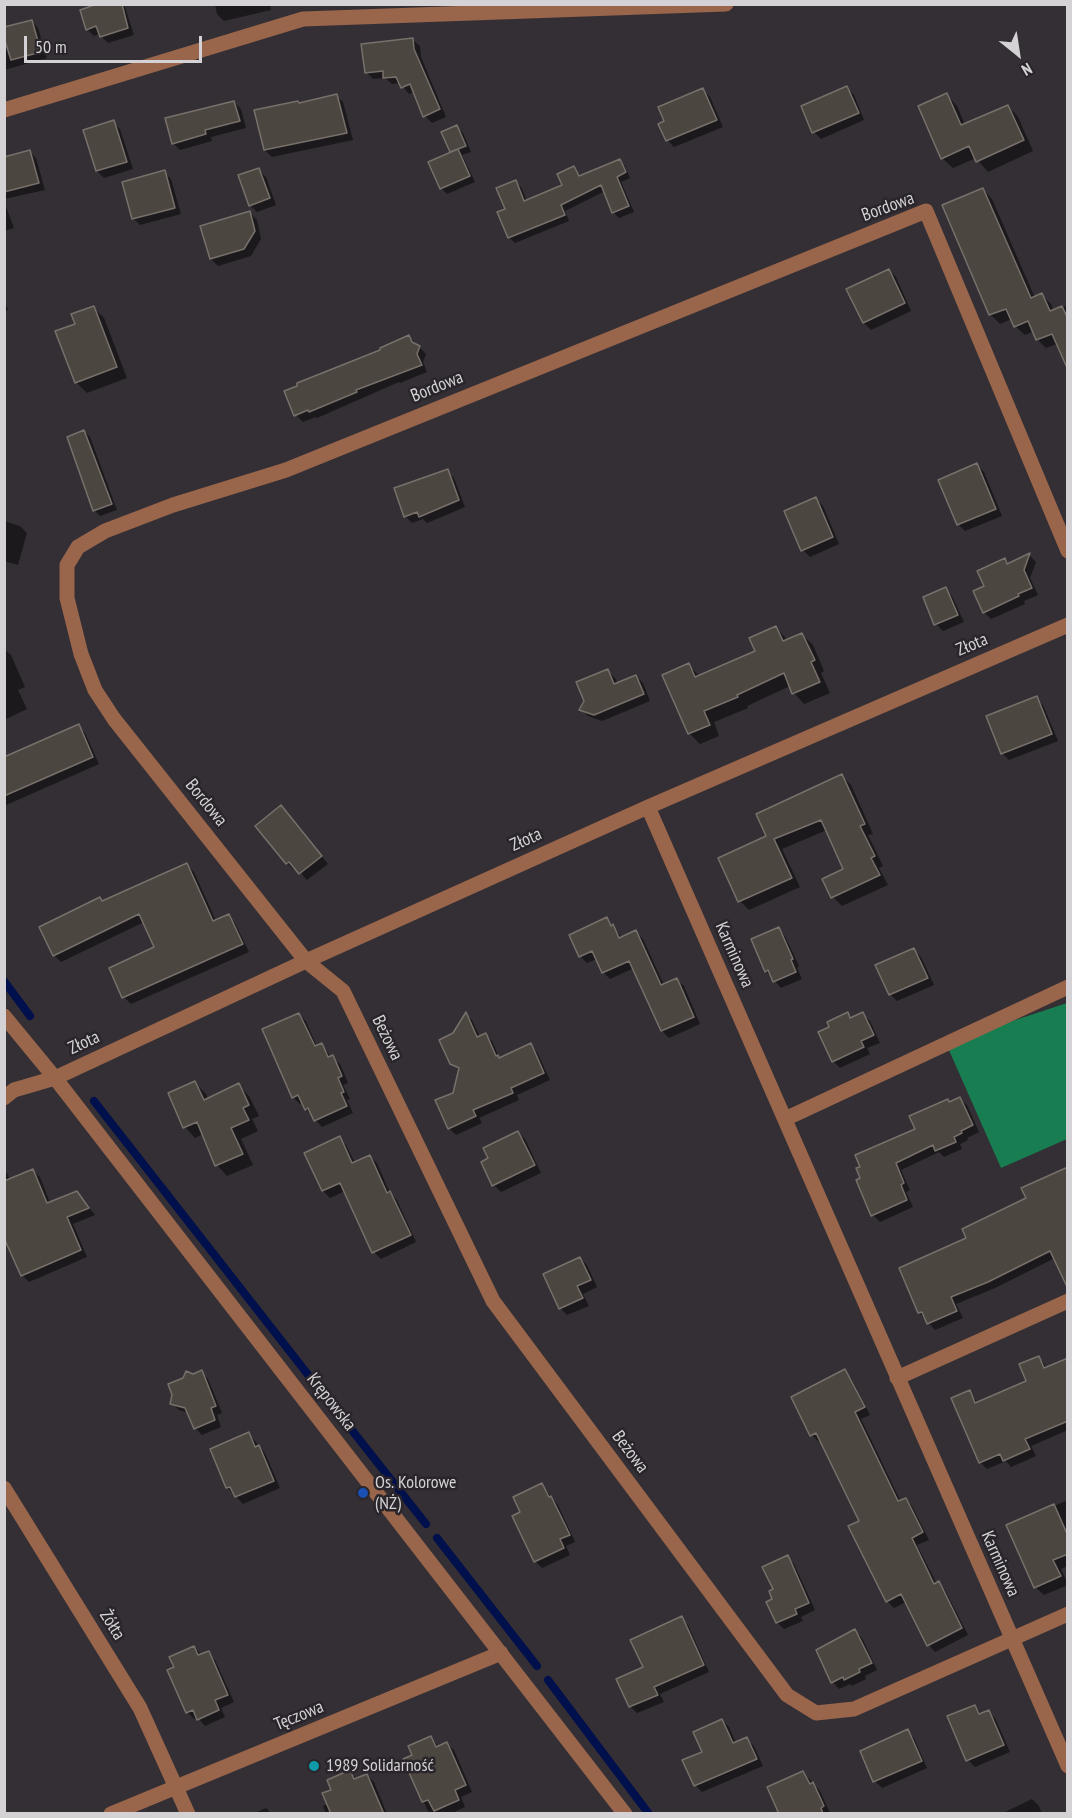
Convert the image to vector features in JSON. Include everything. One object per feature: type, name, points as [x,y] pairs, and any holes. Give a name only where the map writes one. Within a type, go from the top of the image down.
[{"type":"street","points":[[4,110],[303,19],[726,4]]},
{"type":"street","name":"Bordowa","points":[[306,961],[114,720],[95,690],[81,654],[67,598],[67,565],[78,547],[105,531],[173,505],[286,470],[926,211],[1068,551]]},
{"type":"street","name":"Złota","points":[[4,1098],[14,1090],[55,1078],[306,961],[648,807],[1068,625]]},
{"type":"street","name":"Karminowa","points":[[648,807],[1068,1766]]},
{"type":"street","name":"Beżowa","points":[[306,961],[343,991],[493,1300],[787,1695],[816,1713],[854,1709],[1068,1614]]},
{"type":"street","points":[[785,1119],[1068,987]]},
{"type":"street","name":"Krępowska","points":[[4,1016],[55,1078],[625,1814]]},
{"type":"street","points":[[897,1378],[1068,1301]]},
{"type":"street","name":"Żółta","points":[[4,1488],[140,1708],[188,1814]]},
{"type":"street","name":"Tęczowa","points":[[111,1814],[501,1653]]},
{"type":"green space","points":[[1067,1003],[1067,1139],[1001,1168],[948,1048],[988,1029]]},
{"type":"building","points":[[97,4],[122,4],[128,28],[100,37],[96,26],[86,30],[80,10]]},
{"type":"building","points":[[32,20],[41,52],[11,60],[4,38],[4,27]]},
{"type":"building","points":[[413,38],[414,49],[440,109],[423,117],[410,84],[401,88],[396,77],[383,78],[383,71],[365,73],[361,44]]},
{"type":"building","points":[[847,86],[859,113],[812,133],[801,106]]},
{"type":"building","points":[[703,88],[717,120],[666,141],[658,124],[664,121],[658,107]]},
{"type":"building","points":[[947,93],[961,125],[1008,105],[1024,140],[976,162],[969,146],[941,159],[918,106]]},
{"type":"building","points":[[337,94],[347,133],[264,150],[254,110]]},
{"type":"building","points":[[234,101],[240,121],[205,130],[206,134],[172,144],[165,118]]},
{"type":"building","points":[[114,120],[127,162],[96,171],[83,130]]},
{"type":"building","points":[[457,125],[466,146],[450,152],[441,132]]},
{"type":"building","points":[[458,149],[470,176],[440,189],[428,162]]},
{"type":"building","points":[[30,150],[39,183],[4,192],[4,157]]},
{"type":"building","points":[[620,159],[626,172],[617,177],[629,206],[612,213],[601,185],[561,205],[565,215],[508,238],[497,212],[505,209],[496,188],[516,180],[524,201],[562,185],[557,174],[574,166],[579,176]]},
{"type":"building","points":[[259,168],[270,198],[249,206],[238,175]]},
{"type":"building","points":[[165,170],[175,208],[132,219],[122,182]]},
{"type":"building","points":[[983,188],[1031,298],[1042,293],[1050,311],[1062,306],[1068,319],[1068,370],[1052,334],[1036,340],[1028,321],[1014,327],[1006,309],[989,315],[942,205]]},
{"type":"building","points":[[250,211],[255,231],[244,249],[210,259],[200,226]]},
{"type":"building","points":[[889,269],[905,303],[863,323],[846,289]]},
{"type":"building","points":[[94,306],[117,367],[75,383],[55,331],[75,324],[71,314]]},
{"type":"building","points":[[409,335],[412,342],[420,346],[417,354],[422,365],[356,390],[357,392],[309,412],[308,410],[294,416],[284,391],[297,386],[297,383],[380,350]]},
{"type":"building","points":[[84,430],[112,504],[93,511],[67,437]]},
{"type":"building","points":[[977,463],[996,509],[957,525],[938,480]]},
{"type":"building","points":[[448,469],[459,500],[419,517],[417,512],[404,517],[394,488]]},
{"type":"building","points":[[816,497],[833,537],[801,551],[784,511]]},
{"type":"building","points":[[1030,553],[1024,570],[1032,588],[983,613],[973,591],[984,586],[977,571],[1005,558],[1007,564]]},
{"type":"building","points":[[946,587],[958,615],[934,625],[923,597]]},
{"type":"building","points":[[776,626],[783,641],[802,633],[815,660],[811,662],[820,682],[792,694],[784,673],[737,695],[738,697],[704,711],[710,725],[688,734],[662,675],[689,663],[695,677],[755,651],[749,638]]},
{"type":"building","points":[[608,669],[614,684],[636,675],[644,694],[594,715],[579,710],[584,701],[576,682]]},
{"type":"building","points":[[1037,696],[1052,734],[1001,754],[986,716]]},
{"type":"building","points":[[79,724],[93,757],[4,796],[4,757]]},
{"type":"building","points":[[842,774],[865,824],[860,826],[875,856],[871,858],[880,875],[831,898],[822,879],[843,869],[821,820],[774,839],[792,878],[738,902],[718,858],[766,836],[756,814]]},
{"type":"building","points":[[281,805],[322,856],[299,874],[289,862],[286,864],[255,826]]},
{"type":"building","points":[[187,863],[213,921],[229,914],[243,944],[122,998],[109,968],[154,947],[139,914],[53,956],[39,927],[100,897],[102,901]]},
{"type":"building","points":[[607,917],[619,938],[636,930],[661,985],[677,978],[694,1017],[661,1031],[629,961],[602,973],[592,951],[579,957],[569,935]]},
{"type":"building","points":[[779,927],[796,972],[773,982],[768,970],[765,972],[751,939]]},
{"type":"building","points":[[914,948],[928,978],[889,995],[875,965]]},
{"type":"building","points":[[466,1012],[477,1037],[486,1033],[496,1056],[498,1055],[499,1058],[531,1043],[544,1073],[511,1088],[513,1093],[473,1110],[476,1116],[448,1129],[435,1100],[453,1093],[459,1068],[450,1064],[439,1040],[453,1033]]},
{"type":"building","points":[[848,1012],[850,1018],[863,1012],[874,1035],[861,1041],[864,1047],[832,1062],[818,1032],[829,1027],[827,1022]]},
{"type":"building","points":[[299,1013],[315,1046],[322,1043],[328,1057],[333,1055],[342,1076],[338,1078],[347,1106],[314,1121],[308,1108],[305,1110],[298,1095],[292,1098],[262,1029]]},
{"type":"building","points":[[195,1081],[204,1100],[239,1083],[249,1105],[243,1108],[249,1120],[231,1128],[243,1154],[215,1166],[197,1122],[183,1128],[168,1093]]},
{"type":"building","points":[[960,1097],[973,1125],[954,1137],[956,1142],[935,1151],[933,1145],[896,1163],[904,1183],[901,1185],[907,1200],[871,1216],[856,1180],[860,1178],[856,1168],[860,1167],[855,1155],[915,1129],[909,1116],[948,1099],[949,1102]]},
{"type":"building","points":[[518,1131],[535,1165],[492,1186],[481,1162],[488,1158],[483,1148]]},
{"type":"building","points":[[340,1136],[352,1163],[370,1155],[387,1193],[390,1191],[411,1235],[372,1253],[340,1183],[322,1191],[304,1153]]},
{"type":"building","points":[[1068,1167],[1068,1289],[1050,1251],[988,1282],[951,1297],[957,1311],[927,1324],[922,1312],[918,1313],[899,1268],[966,1238],[962,1229],[1026,1198],[1021,1188]]},
{"type":"building","points":[[33,1169],[47,1203],[77,1191],[89,1208],[67,1217],[81,1250],[21,1276],[4,1238],[4,1181]]},
{"type":"building","points":[[580,1257],[591,1280],[577,1286],[583,1298],[559,1309],[543,1274]]},
{"type":"building","points":[[1039,1356],[1044,1368],[1068,1358],[1068,1421],[1025,1439],[1030,1449],[1003,1461],[1000,1454],[979,1463],[951,1398],[970,1390],[975,1403],[1026,1381],[1019,1364]]},
{"type":"building","points":[[845,1369],[865,1407],[855,1412],[898,1501],[906,1498],[923,1532],[912,1538],[934,1584],[939,1581],[962,1628],[927,1646],[901,1594],[886,1602],[848,1526],[859,1521],[816,1433],[810,1436],[791,1397]]},
{"type":"building","points":[[202,1370],[216,1406],[211,1408],[215,1420],[194,1429],[185,1408],[170,1404],[172,1395],[168,1384],[183,1378],[186,1371],[193,1374]]},
{"type":"building","points":[[249,1432],[255,1447],[259,1445],[274,1481],[235,1497],[230,1487],[226,1488],[210,1449]]},
{"type":"building","points":[[542,1483],[570,1535],[560,1539],[564,1548],[534,1562],[512,1516],[520,1512],[513,1497]]},
{"type":"building","points":[[1054,1504],[1068,1536],[1068,1554],[1053,1560],[1061,1576],[1034,1588],[1006,1525]]},
{"type":"building","points":[[788,1555],[809,1603],[795,1609],[797,1614],[776,1623],[766,1602],[772,1599],[769,1591],[773,1589],[762,1567]]},
{"type":"building","points":[[682,1616],[704,1665],[654,1687],[658,1695],[629,1707],[616,1679],[643,1667],[630,1640]]},
{"type":"building","points":[[855,1629],[872,1663],[844,1680],[843,1677],[831,1683],[816,1650]]},
{"type":"building","points":[[194,1646],[198,1655],[209,1651],[228,1695],[215,1700],[219,1710],[197,1720],[193,1710],[186,1713],[167,1670],[174,1667],[169,1657]]},
{"type":"building","points":[[975,1705],[979,1714],[989,1710],[1004,1745],[966,1761],[947,1716]]},
{"type":"building","points":[[722,1719],[733,1743],[747,1737],[757,1759],[694,1786],[682,1760],[702,1752],[693,1732]]},
{"type":"building","points":[[908,1729],[922,1761],[873,1782],[860,1751]]},
{"type":"building","points":[[431,1736],[436,1747],[447,1742],[466,1785],[455,1790],[459,1800],[434,1811],[428,1800],[422,1802],[403,1759],[412,1755],[408,1746]]},
{"type":"building","points":[[350,1770],[354,1779],[367,1774],[384,1814],[331,1814],[322,1793],[331,1790],[327,1780]]},
{"type":"building","points":[[803,1771],[810,1784],[813,1782],[824,1806],[821,1808],[823,1814],[779,1814],[767,1787]]},
{"type":"waterway","points":[[4,981],[30,1016]]},
{"type":"waterway","points":[[94,1101],[320,1390]]},
{"type":"waterway","points":[[332,1405],[426,1524]]},
{"type":"waterway","points":[[437,1538],[537,1666]]},
{"type":"waterway","points":[[548,1680],[649,1814]]},
{"type":"place","name":"Os. Kolorowe (NŻ)","points":[[363,1493]]},
{"type":"place","name":"1989 Solidarność","points":[[314,1766]]}]
